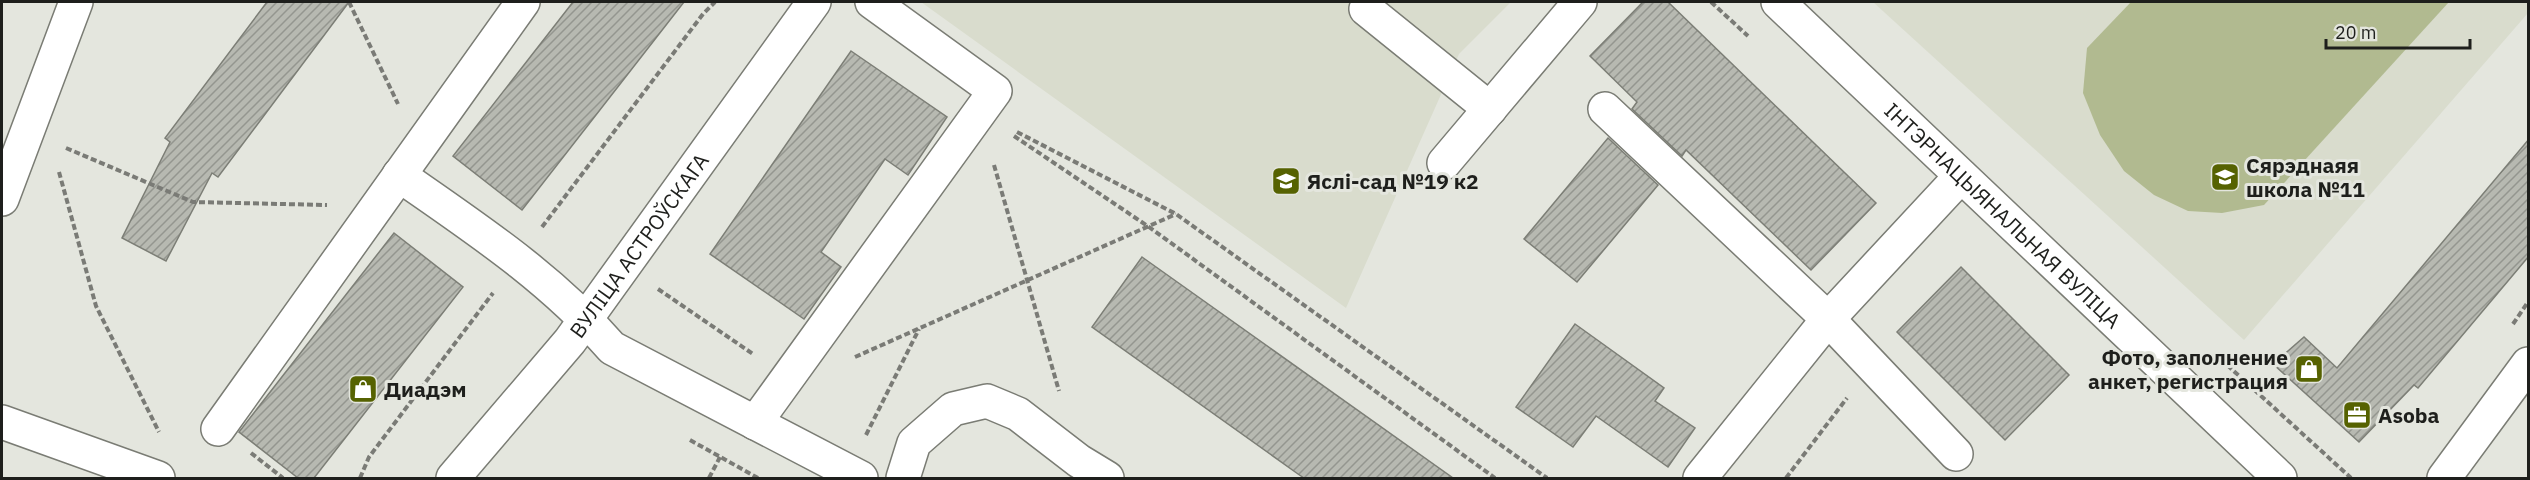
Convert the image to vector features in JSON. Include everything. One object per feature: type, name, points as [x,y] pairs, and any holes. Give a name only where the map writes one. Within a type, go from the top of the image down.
[{"type":"street","points":[[2,199],[76,2]]},
{"type":"street","points":[[218,429],[523,2]]},
{"type":"street","points":[[755,423],[995,91],[872,2]]},
{"type":"street","points":[[1444,163],[1580,2]]},
{"type":"street","name":"ІНТЭРНАЦЫЯНАЛЬНАЯ ВУЛІЦА","points":[[1778,2],[2280,478]]},
{"type":"street","name":"ВУЛІЦА АСТРОЎСКАГА","points":[[453,478],[570,341],[804,5]]},
{"type":"street","points":[[1366,9],[1490,109]]},
{"type":"street","points":[[1605,109],[1828,319],[1956,454]]},
{"type":"street","points":[[399,175],[519,259],[586,318],[612,348],[854,475]]},
{"type":"street","points":[[1700,478],[1828,319],[1961,176]]},
{"type":"street","points":[[2444,478],[2529,364]]},
{"type":"street","points":[[903,478],[914,443],[953,409],[987,401],[1017,414],[1079,461],[1107,478]]},
{"type":"street","points":[[2,422],[158,478]]},
{"type":"path","points":[[349,2],[418,147]]},
{"type":"path","points":[[979,112],[1176,214],[1541,476],[1547,478]]},
{"type":"path","points":[[979,112],[1149,227],[1495,478]]},
{"type":"path","points":[[979,112],[1059,393]]},
{"type":"path","points":[[27,131],[193,202],[333,205]]},
{"type":"path","points":[[27,131],[58,167],[96,306],[162,438]]},
{"type":"path","points":[[854,358],[1176,214]]},
{"type":"path","points":[[655,287],[788,378]]},
{"type":"path","points":[[854,475],[920,329]]},
{"type":"path","points":[[1786,478],[1872,365]]},
{"type":"path","points":[[709,478],[720,457]]},
{"type":"shaded area","name":"Яслі-сад №19 к2","points":[[921,2],[1511,2],[1459,54],[1346,308]]},
{"type":"shaded area","name":"Сярэднаяя школа №11","points":[[1873,2],[2528,2],[2528,13],[2244,340]]},
{"type":"green space","points":[[2131,2],[2449,2],[2264,205],[2222,213],[2188,211],[2154,195],[2124,171],[2100,135],[2083,93],[2087,48]]},
{"type":"building","points":[[267,2],[349,2],[218,177],[212,173],[166,261],[122,238],[170,142],[165,138]]},
{"type":"building","points":[[573,2],[684,2],[522,210],[453,156]]},
{"type":"building","points":[[1643,2],[1668,2],[1876,203],[1811,270],[1686,150],[1682,156],[1632,109],[1637,102],[1590,56]]},
{"type":"building","points":[[851,51],[947,117],[908,175],[885,159],[821,252],[841,267],[804,319],[710,254]]},
{"type":"building","points":[[1608,138],[1658,185],[1577,282],[1524,239]]},
{"type":"building","points":[[2529,139],[2529,256],[2418,388],[2414,385],[2359,442],[2273,364],[2304,337],[2337,368]]},
{"type":"building","points":[[394,233],[463,287],[314,478],[298,478],[239,432]]},
{"type":"building","points":[[1142,257],[1453,478],[1304,478],[1298,474],[1092,327]]},
{"type":"building","points":[[1961,267],[2069,375],[2005,440],[1897,332]]},
{"type":"building","points":[[1575,324],[1664,388],[1655,401],[1695,428],[1668,467],[1596,416],[1573,447],[1516,407]]},
{"type":"place","name":"Сярэднаяя школа №11","points":[[2225,177]]},
{"type":"place","name":"Яслі-сад №19 к2","points":[[1286,181]]},
{"type":"place","name":"Фото, заполнение анкет, регистрация","points":[[2309,369]]},
{"type":"place","name":"Диадэм","points":[[363,389]]},
{"type":"place","name":"Asoba","points":[[2357,415]]}]
